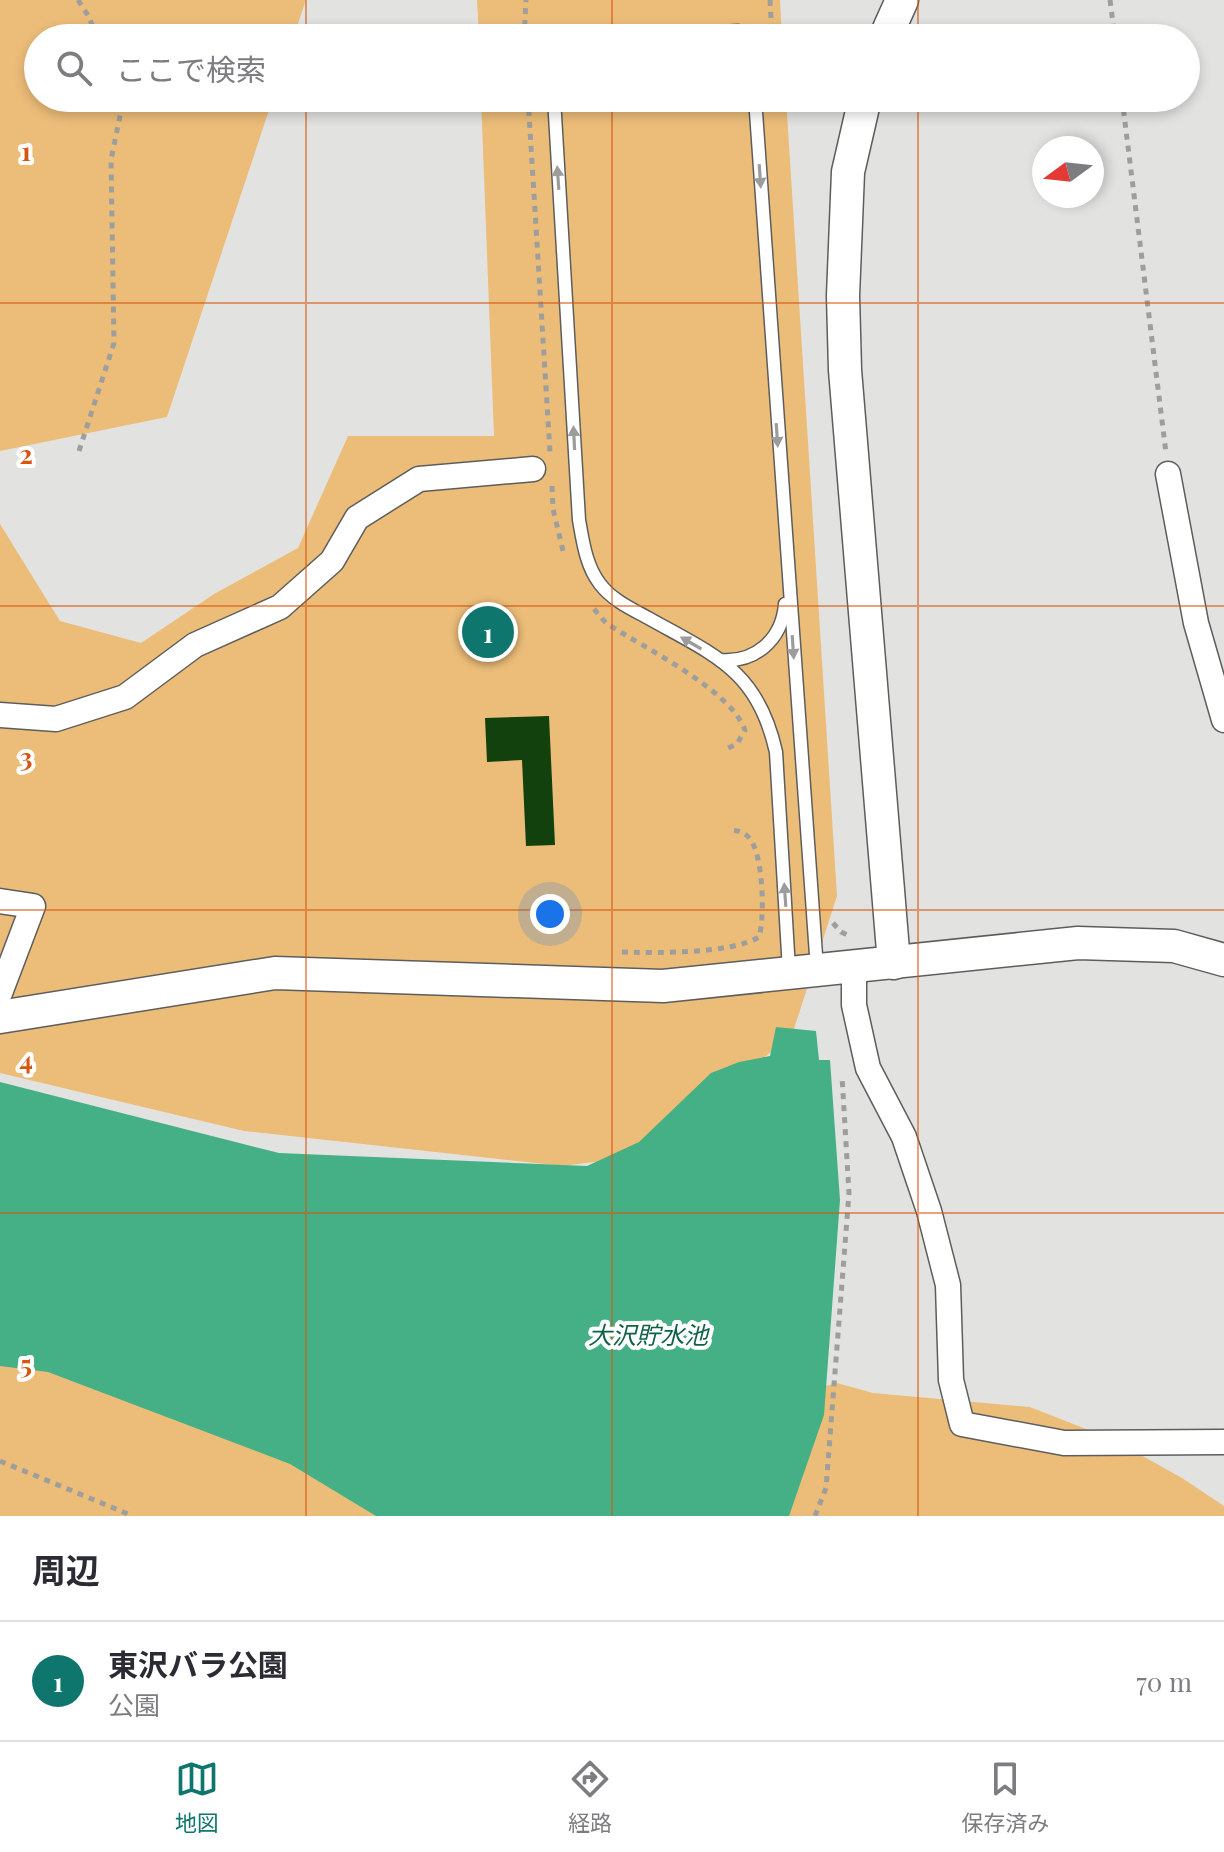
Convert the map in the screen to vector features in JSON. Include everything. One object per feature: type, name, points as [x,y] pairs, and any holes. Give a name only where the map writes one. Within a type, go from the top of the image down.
[{"type":"street","points":[[891,24],[902,0]]},
{"type":"street","points":[[862,112],[848,172],[843,296],[845,370],[894,963]]},
{"type":"street","points":[[0,715],[56,719],[125,697],[195,645],[280,607],[332,561],[357,518],[419,479],[533,469]]},
{"type":"street","points":[[1168,474],[1196,623],[1224,720]]},
{"type":"street","points":[[0,901],[33,906],[0,993]]},
{"type":"street","points":[[0,1017],[275,973],[663,986],[1078,943],[1174,946],[1224,960]]},
{"type":"street","points":[[854,967],[854,1005],[868,1068],[904,1137],[929,1211],[948,1285],[951,1380],[962,1424],[1064,1443],[1224,1442]]},
{"type":"lane","points":[[555,112],[579,520],[584,552],[599,583],[617,601],[735,670],[750,688],[771,728],[803,972]]},
{"type":"lane","points":[[756,112],[787,569],[803,972]]},
{"type":"lane","points":[[720,660],[746,658],[769,644],[778,632],[784,610],[787,569]]},
{"type":"path","points":[[78,0],[92,24]]},
{"type":"path","points":[[523,24],[526,0]]},
{"type":"path","points":[[770,0],[771,24]]},
{"type":"path","points":[[1110,0],[1113,24]]},
{"type":"path","points":[[79,451],[114,343],[111,160],[121,112]]},
{"type":"path","points":[[1124,112],[1168,474]]},
{"type":"path","points":[[618,952],[719,948],[748,944],[759,937],[763,924],[757,853],[751,839],[742,831],[731,830]]},
{"type":"path","points":[[815,1516],[826,1488],[849,1193],[841,1065]]},
{"type":"path","points":[[0,1461],[133,1516]]},
{"type":"shaded area","points":[[0,0],[306,0],[298,24],[24,24],[24,112],[268,112],[167,417],[0,451]]},
{"type":"shaded area","points":[[477,0],[780,0],[781,24],[478,24]]},
{"type":"shaded area","points":[[482,112],[787,112],[837,896],[792,1035],[642,1156],[562,1166],[244,1131],[0,1073],[0,524],[60,621],[141,643],[214,594],[298,548],[348,436],[494,436]]},
{"type":"shaded area","points":[[0,1319],[730,1411],[837,1383],[873,1393],[1030,1407],[1114,1440],[1182,1478],[1224,1506],[1224,1516],[0,1516]]},
{"type":"water","name":"大沢貯水池","points":[[776,1027],[816,1031],[819,1060],[830,1060],[840,1200],[824,1415],[789,1516],[376,1516],[290,1464],[48,1372],[0,1366],[0,1082],[279,1153],[587,1166],[639,1142],[711,1073],[739,1062],[770,1056]]},
{"type":"building","points":[[549,716],[555,845],[526,846],[522,760],[487,762],[485,718]]},
{"type":"place","name":"東沢バラ公園","points":[[488,632]]}]
